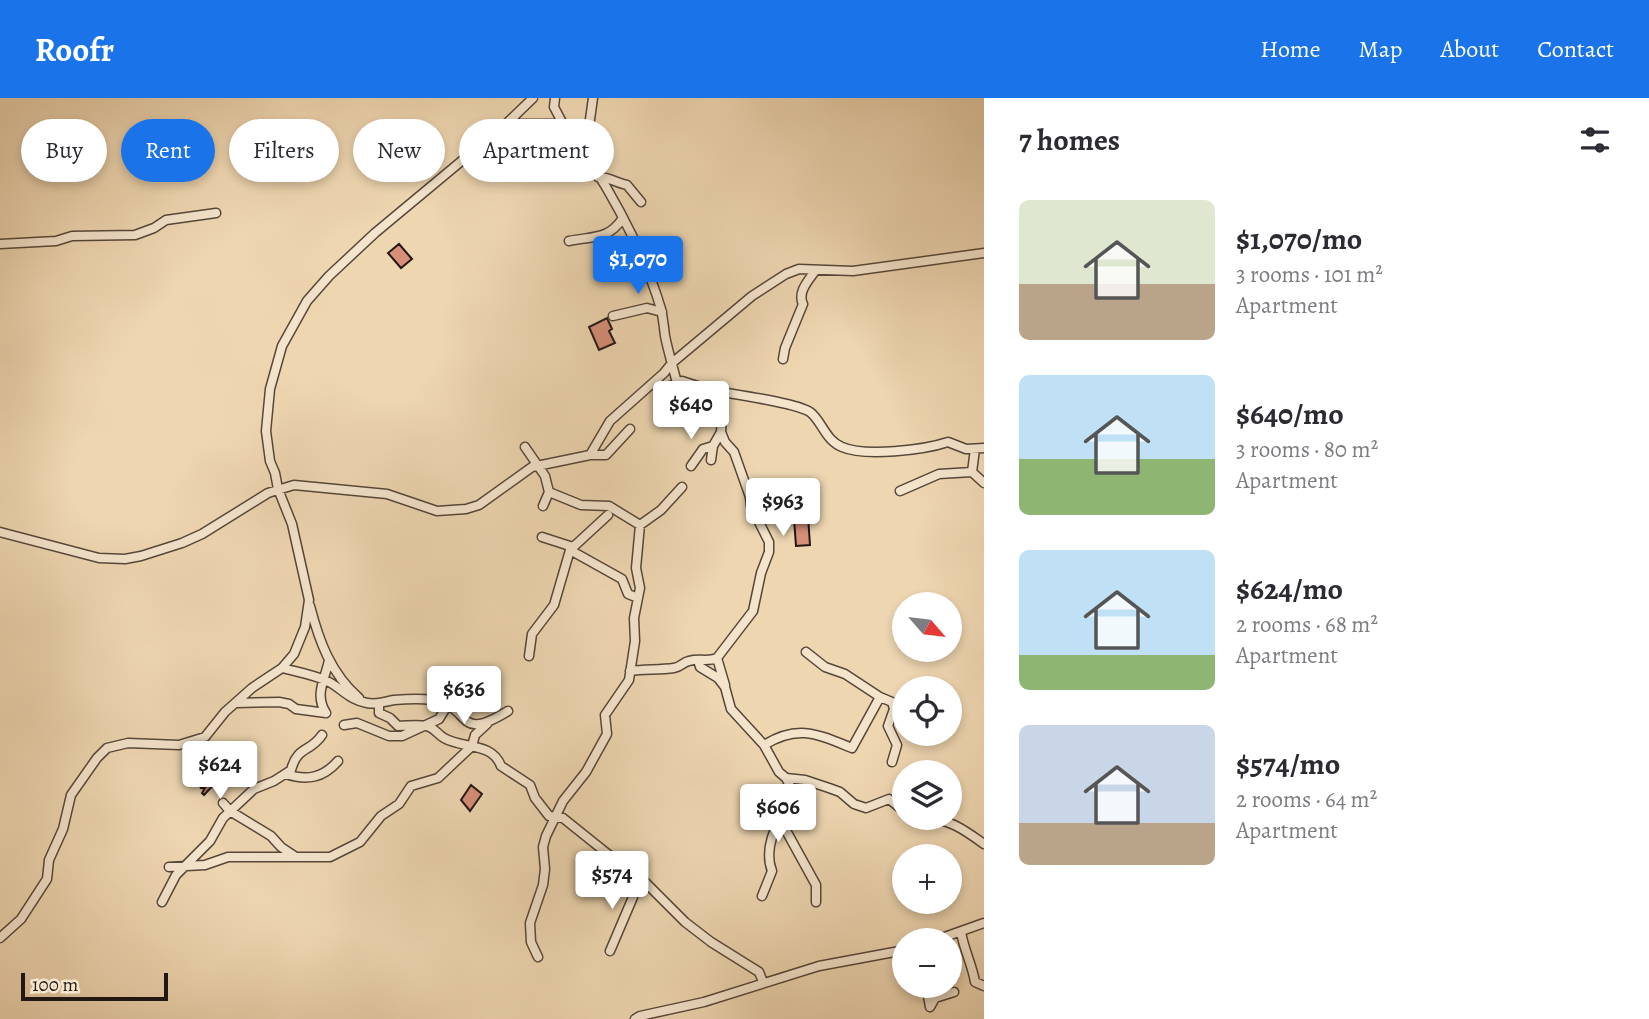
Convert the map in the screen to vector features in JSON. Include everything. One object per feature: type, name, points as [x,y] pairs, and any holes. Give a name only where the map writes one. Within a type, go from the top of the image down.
[{"type":"street","points":[[511,119],[533,98]]},
{"type":"street","points":[[555,98],[554,107],[560,119]]},
{"type":"street","points":[[590,119],[593,98]]},
{"type":"street","points":[[365,703],[335,673],[314,621],[292,524],[278,489],[268,449],[267,410],[279,354],[296,317],[318,288],[375,233],[459,163]]},
{"type":"street","points":[[614,180],[627,185],[641,202]]},
{"type":"street","points":[[601,182],[623,218],[644,263],[662,312],[677,383]]},
{"type":"street","points":[[0,244],[56,241],[72,236],[135,235],[166,220],[215,213]]},
{"type":"street","points":[[569,241],[608,234],[615,230],[623,218]]},
{"type":"street","points":[[592,452],[610,421],[672,363],[766,286],[799,269],[853,271],[984,253]]},
{"type":"street","points":[[783,359],[803,304],[802,290],[815,271]]},
{"type":"street","points":[[612,316],[647,308],[662,312]]},
{"type":"street","points":[[668,389],[672,384],[682,381],[710,390],[810,412],[825,434],[842,447],[867,452],[931,447],[948,442],[966,449],[980,448],[972,472]]},
{"type":"street","points":[[630,671],[659,671],[680,667],[687,661],[712,660],[753,611],[761,573],[769,552],[769,542],[751,506],[734,452],[724,442],[721,432],[722,415],[717,398],[710,390]]},
{"type":"street","points":[[0,532],[99,558],[141,556],[202,534],[268,493],[294,485],[376,492],[427,509],[452,511],[479,505],[532,467],[614,448],[630,429]]},
{"type":"street","points":[[711,460],[713,446],[721,432]]},
{"type":"street","points":[[691,466],[703,449],[713,446]]},
{"type":"street","points":[[525,447],[545,476],[549,492],[543,506]]},
{"type":"street","points":[[900,491],[939,474],[972,472],[984,483]]},
{"type":"street","points":[[538,957],[531,942],[530,923],[543,885],[543,847],[563,801],[586,772],[607,734],[605,715],[629,680],[635,641],[634,618],[640,589],[636,568],[640,525],[661,510],[682,487]]},
{"type":"street","points":[[549,492],[581,505],[609,506],[640,525]]},
{"type":"street","points":[[750,496],[792,513]]},
{"type":"street","points":[[529,656],[533,634],[554,605],[571,548],[608,515]]},
{"type":"street","points":[[542,537],[571,548],[622,579],[628,594],[638,598]]},
{"type":"street","points":[[0,938],[21,919],[47,879],[49,860],[63,829],[71,795],[102,753],[118,744],[179,745],[197,741],[210,733],[225,712],[252,688],[288,663],[305,627],[309,600]]},
{"type":"street","points":[[806,652],[825,667],[845,674],[892,702],[894,709],[888,726],[897,745],[893,760]]},
{"type":"street","points":[[717,657],[731,709],[764,745],[790,786],[781,817],[773,832],[770,858],[772,871],[762,896]]},
{"type":"street","points":[[236,703],[279,702],[296,709],[326,713],[320,703],[319,692],[329,660]]},
{"type":"street","points":[[698,660],[700,667],[718,678],[725,687]]},
{"type":"street","points":[[282,668],[330,682],[344,694],[365,703],[434,700],[447,706],[465,721],[477,726],[487,724]]},
{"type":"street","points":[[764,745],[778,736],[792,732],[822,737],[852,748],[880,697]]},
{"type":"street","points":[[379,704],[379,713],[398,726],[425,725],[444,738],[482,748],[500,762],[501,766],[530,785],[542,809],[549,816],[563,818],[634,876],[643,880],[685,922],[759,972],[763,982]]},
{"type":"street","points":[[344,725],[357,723],[389,736],[402,736],[439,719],[447,706]]},
{"type":"street","points":[[169,867],[205,865],[228,857],[330,857],[349,849],[360,842],[382,817],[399,804],[411,786],[438,778],[472,746],[475,735],[508,711]]},
{"type":"street","points":[[162,902],[183,866],[210,841],[223,818],[254,789],[291,770],[301,751],[316,743],[322,735]]},
{"type":"street","points":[[285,774],[295,777],[318,776],[327,773],[338,761]]},
{"type":"street","points":[[786,778],[805,780],[840,792],[853,804],[866,808],[889,799],[892,801]]},
{"type":"street","points":[[223,803],[230,811],[271,836],[296,857]]},
{"type":"street","points":[[781,817],[816,884],[816,902]]},
{"type":"street","points":[[962,828],[984,844]]},
{"type":"street","points":[[610,951],[633,897],[634,876]]},
{"type":"street","points":[[962,932],[984,923]]},
{"type":"street","points":[[962,937],[975,982],[984,986]]},
{"type":"street","points":[[635,1018],[704,1002],[819,966],[892,952]]},
{"type":"street","points":[[928,998],[930,1007],[935,998]]},
{"type":"building","points":[[399,244],[412,259],[401,268],[388,253]]},
{"type":"building","points":[[607,318],[615,343],[599,350],[589,327]]},
{"type":"building","points":[[797,516],[808,516],[810,545],[796,546],[794,519]]},
{"type":"building","points":[[228,764],[230,767],[226,771],[230,775],[218,780],[204,795],[202,793],[206,786],[201,788],[199,785]]},
{"type":"building","points":[[471,785],[482,794],[470,811],[461,800]]}]
